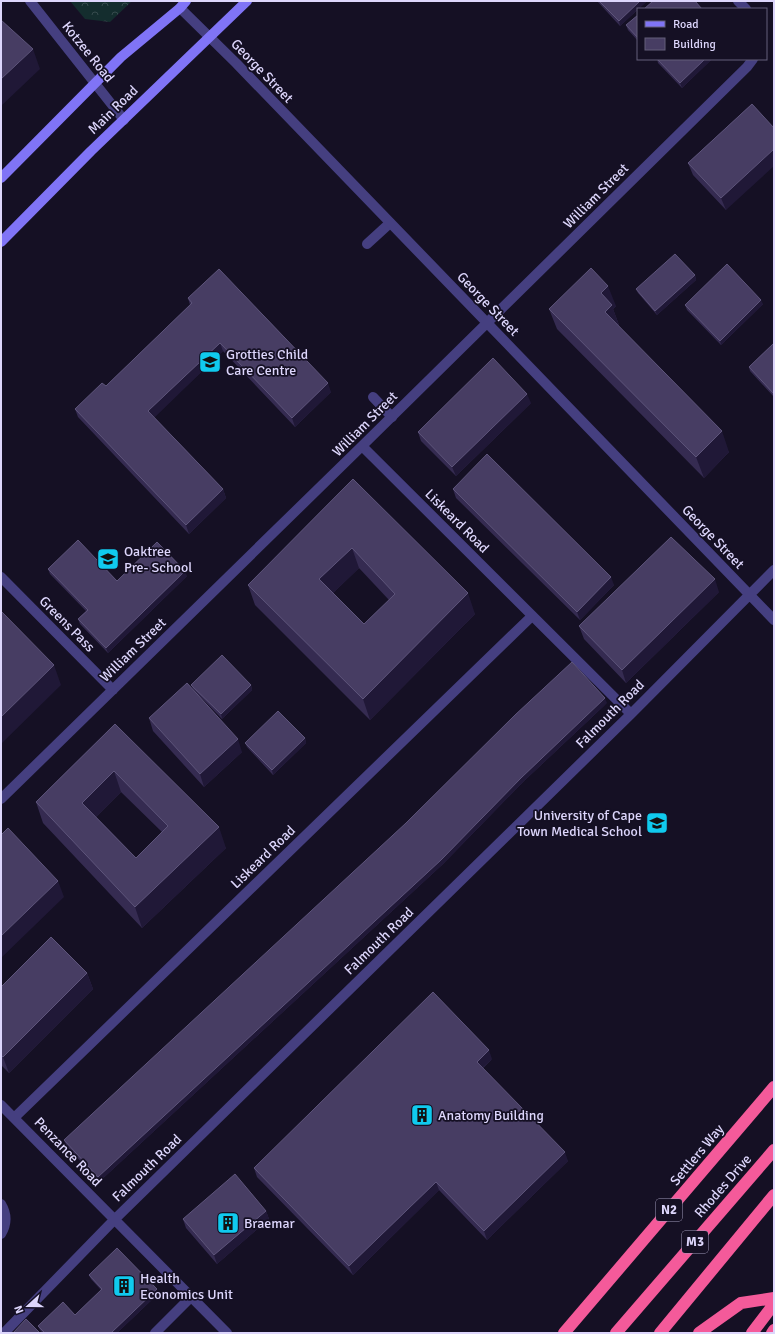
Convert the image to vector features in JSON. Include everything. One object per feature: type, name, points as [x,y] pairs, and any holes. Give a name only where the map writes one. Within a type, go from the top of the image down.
[{"type":"highway","name":"Settlers Way","points":[[564,1333],[774,1087]]},
{"type":"highway","name":"Rhodes Drive","points":[[616,1333],[774,1150]]},
{"type":"highway","points":[[660,1333],[774,1195]]},
{"type":"highway","points":[[698,1333],[741,1303],[774,1298]]},
{"type":"highway","points":[[752,1333],[774,1304]]},
{"type":"main road","name":"Main Road","points":[[1,242],[247,1]]},
{"type":"main road","points":[[1,178],[121,57],[183,4]]},
{"type":"street","name":"Kotzee Road","points":[[30,1],[124,120]]},
{"type":"street","name":"George Street","points":[[183,4],[210,37],[774,620]]},
{"type":"street","name":"William Street","points":[[1,799],[362,446],[750,63]]},
{"type":"street","points":[[367,244],[390,223]]},
{"type":"street","points":[[373,397],[392,416]]},
{"type":"street","name":"Liskeard Road","points":[[362,446],[631,714]]},
{"type":"street","name":"Falmouth Road","points":[[4,1333],[114,1220],[631,714],[748,594],[774,570]]},
{"type":"street","name":"Greens Pass","points":[[1,577],[113,690]]},
{"type":"street","name":"Liskeard Road","points":[[14,1118],[532,616]]},
{"type":"street","name":"Penzance Road","points":[[1,1105],[226,1333]]},
{"type":"street","points":[[1,1204],[5,1211],[5,1227],[1,1234]]},
{"type":"street","points":[[155,1333],[191,1297]]},
{"type":"green space","points":[[70,1],[132,1],[110,22],[85,19]]},
{"type":"building","points":[[599,1],[640,1],[619,21]]},
{"type":"building","points":[[653,1],[695,1],[701,8],[645,8]]},
{"type":"building","points":[[637,16],[637,37],[626,25]]},
{"type":"building","points":[[1,20],[33,49],[1,79]]},
{"type":"building","points":[[658,60],[704,60],[680,83]]},
{"type":"building","points":[[752,104],[774,128],[774,149],[721,198],[688,163]]},
{"type":"building","points":[[675,254],[695,275],[655,311],[636,289]]},
{"type":"building","points":[[727,264],[761,300],[720,341],[685,305]]},
{"type":"building","points":[[591,268],[608,286],[601,293],[612,305],[605,312],[722,431],[696,457],[549,309]]},
{"type":"building","points":[[219,269],[328,383],[292,418],[220,343],[148,411],[223,489],[186,525],[75,409],[102,383],[106,386],[192,303],[188,298]]},
{"type":"building","points":[[774,343],[774,394],[749,367]]},
{"type":"building","points":[[493,358],[527,394],[452,467],[418,432]]},
{"type":"building","points":[[487,454],[611,577],[577,612],[453,489]]},
{"type":"building","points":[[353,479],[468,593],[363,699],[248,585]],"holes":[[[352,548],[395,594],[364,624],[319,579]]]},
{"type":"building","points":[[671,537],[715,579],[622,670],[579,626]]},
{"type":"building","points":[[78,540],[117,581],[157,542],[185,571],[106,648],[78,619],[88,610],[48,569]]},
{"type":"building","points":[[1,611],[54,665],[1,717]]},
{"type":"building","points":[[222,655],[251,685],[221,714],[191,685]]},
{"type":"building","points":[[572,662],[605,698],[521,778],[441,860],[98,1177],[64,1140],[406,823],[515,715]]},
{"type":"building","points":[[187,683],[238,739],[200,774],[149,718]]},
{"type":"building","points":[[278,711],[305,738],[272,770],[245,743]]},
{"type":"building","points":[[115,724],[219,827],[135,907],[36,802]],"holes":[[[114,771],[168,826],[136,858],[82,803]]]},
{"type":"building","points":[[8,828],[58,881],[1,936],[1,835]]},
{"type":"building","points":[[51,937],[87,973],[3,1057],[1,1055],[1,987]]},
{"type":"building","name":"Anatomy Building","points":[[433,992],[489,1050],[477,1062],[565,1152],[484,1231],[436,1182],[349,1266],[254,1168]]},
{"type":"building","name":"Braemar","points":[[235,1174],[266,1211],[214,1255],[183,1219]]},
{"type":"building","name":"Health Economics Unit","points":[[117,1248],[157,1289],[111,1333],[45,1333],[38,1326],[63,1302],[75,1315],[102,1289],[89,1275]]},
{"type":"building","points":[[26,1319],[40,1333],[13,1333]]},
{"type":"place","name":"Grotties Child Care Centre","points":[[210,362]]},
{"type":"place","name":"Oaktree Pre- School","points":[[108,559]]},
{"type":"place","name":"University of Cape Town Medical School","points":[[657,823]]},
{"type":"place","name":"Anatomy Building","points":[[422,1115]]},
{"type":"place","name":"Braemar","points":[[228,1223]]},
{"type":"place","name":"Health Economics Unit","points":[[124,1286]]}]
